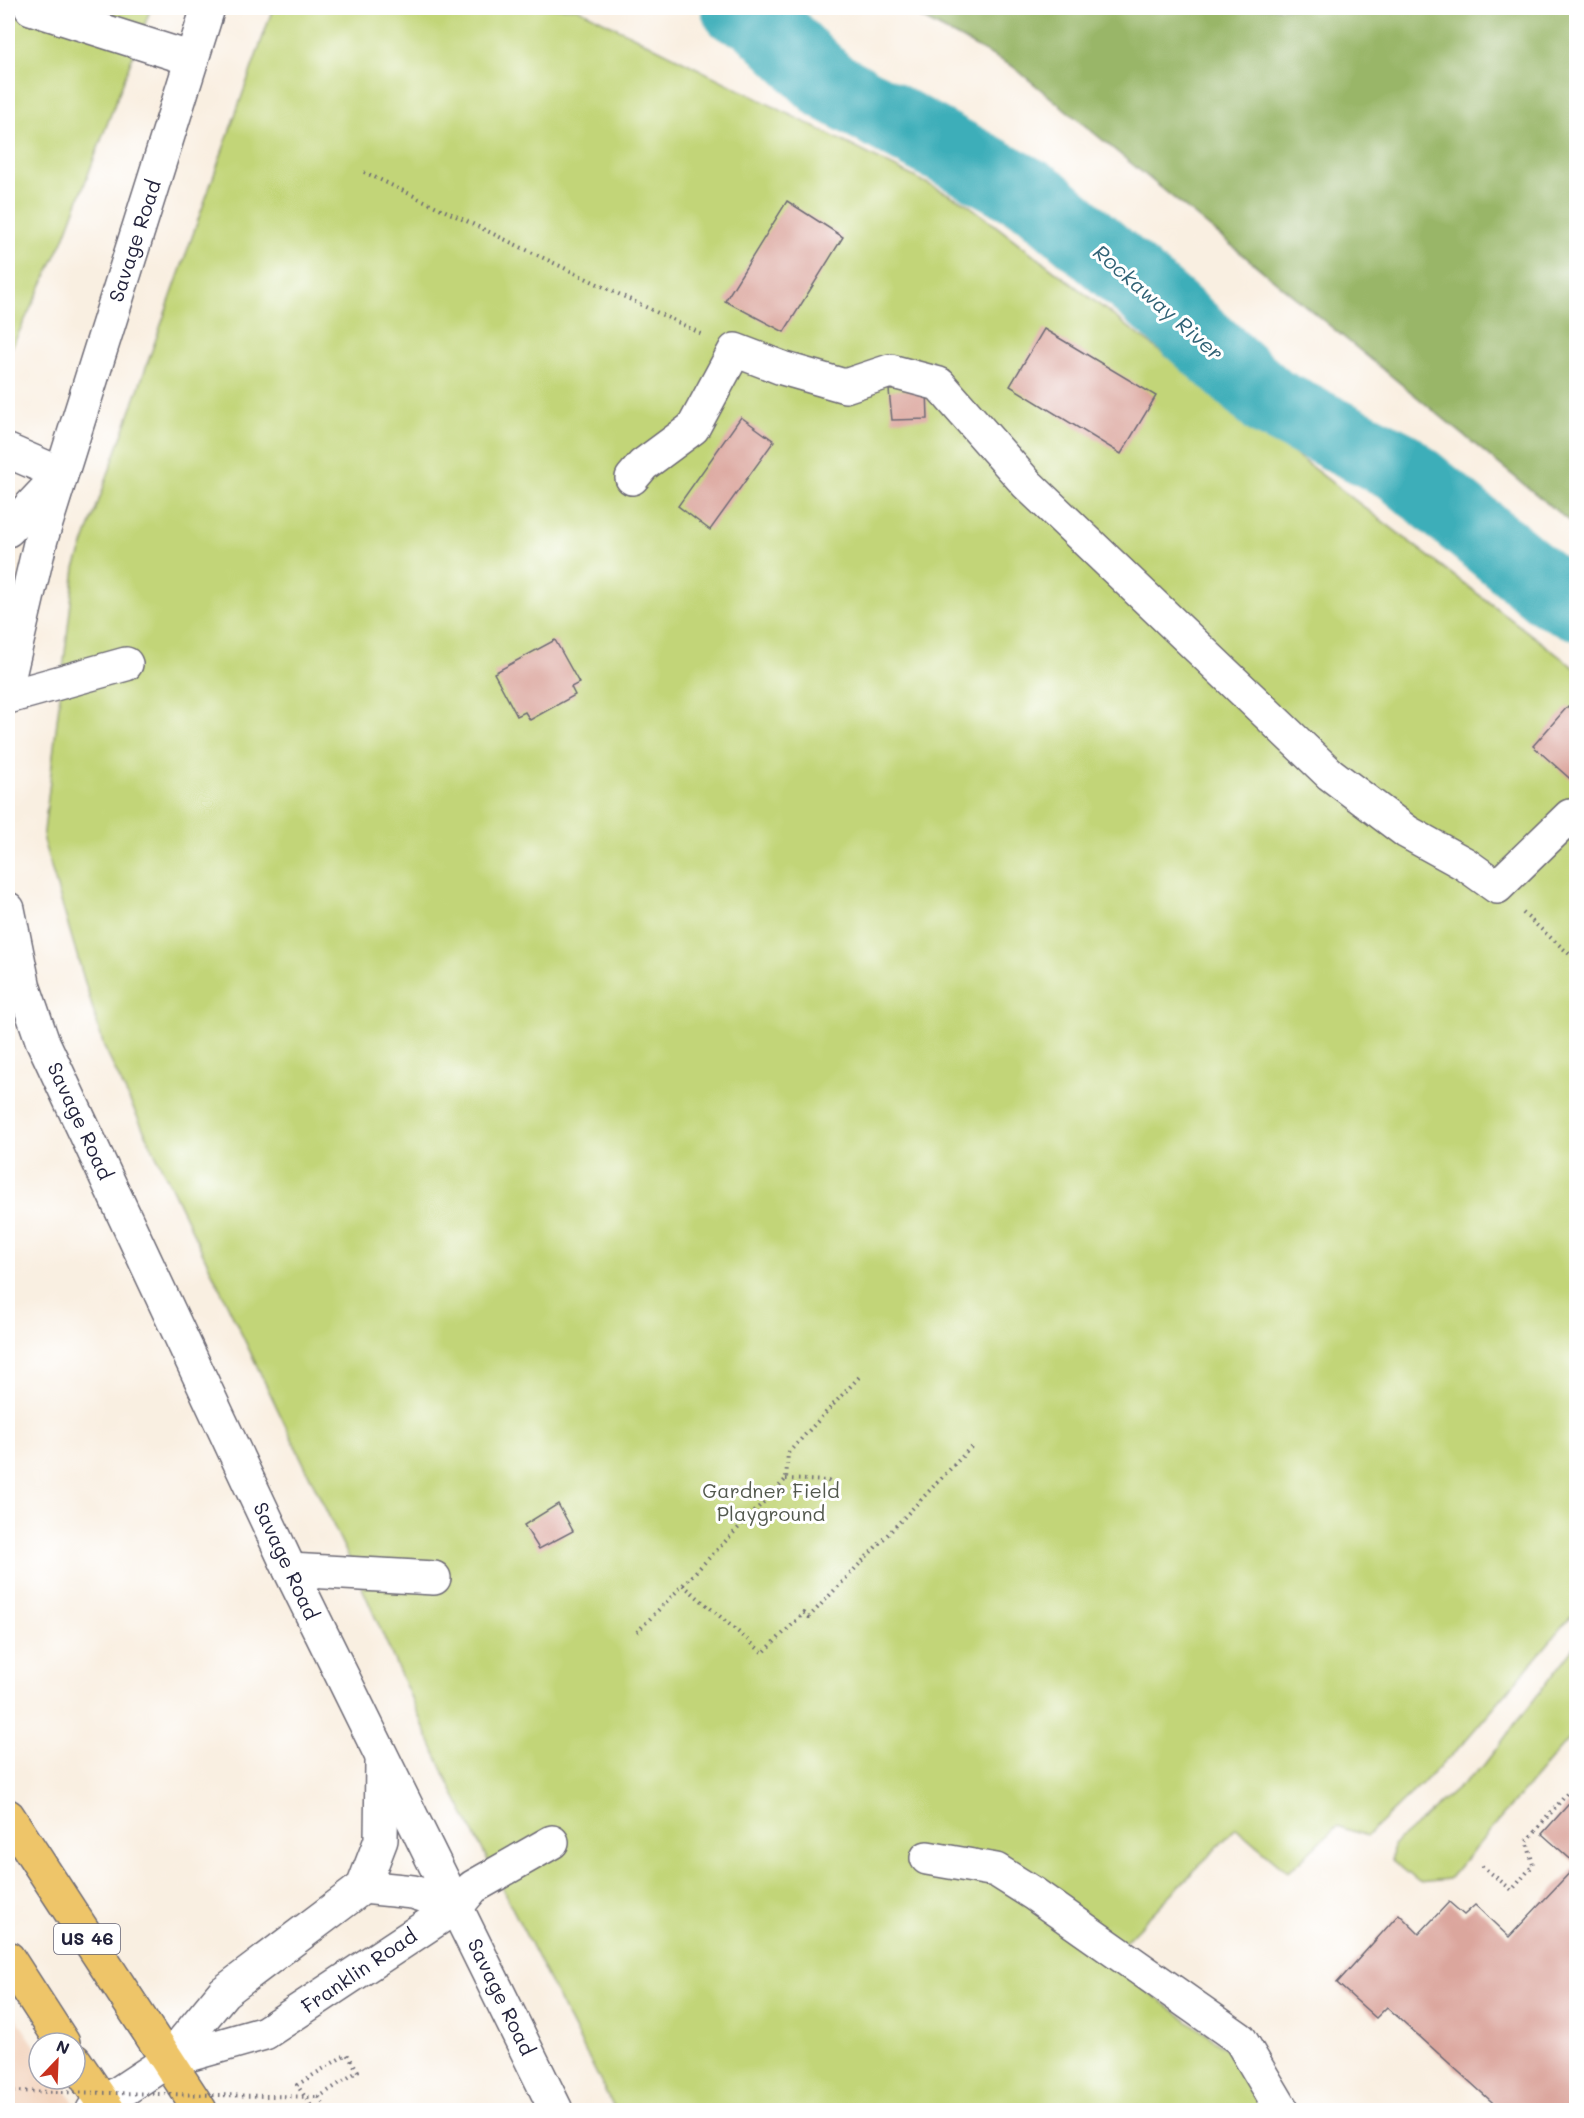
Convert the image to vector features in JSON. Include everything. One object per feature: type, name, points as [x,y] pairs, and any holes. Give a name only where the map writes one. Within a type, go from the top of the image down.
[{"type":"highway","name":"US 46","points":[[8,1816],[201,2110]]},
{"type":"highway","points":[[8,1958],[55,2031]]},
{"type":"highway","points":[[87,2083],[101,2108]]},
{"type":"street","points":[[31,8],[192,59]]},
{"type":"street","name":"Savage Road","points":[[8,680],[41,539],[208,8]]},
{"type":"street","points":[[632,478],[643,465],[693,428],[735,350],[782,368],[845,386],[890,371],[939,384],[1027,484],[1330,774],[1407,832],[1466,864],[1497,887],[1570,816]]},
{"type":"street","points":[[8,451],[61,474]]},
{"type":"street","name":"Savage Road","points":[[8,530],[61,474]]},
{"type":"street","points":[[8,697],[126,664]]},
{"type":"street","name":"Savage Road","points":[[8,909],[24,988],[19,994],[290,1570],[556,2110]]},
{"type":"street","points":[[290,1570],[434,1578]]},
{"type":"street","points":[[382,1759],[381,1840],[363,1887],[413,1892],[457,1906]]},
{"type":"street","name":"Franklin Road","points":[[167,2061],[265,2034],[457,1906],[472,1887],[552,1842]]},
{"type":"street","points":[[927,1858],[996,1870],[1034,1894],[1240,2039],[1282,2110]]},
{"type":"street","name":"Franklin Road","points":[[101,2108],[167,2061],[224,1992],[363,1887]]},
{"type":"path","points":[[364,172],[735,350]]},
{"type":"path","points":[[1497,887],[1522,913],[1576,960]]},
{"type":"path","points":[[637,1632],[786,1479],[788,1453],[861,1375]]},
{"type":"path","points":[[683,1584],[763,1653],[804,1613],[809,1617],[974,1444]]},
{"type":"path","points":[[786,1479],[828,1481],[841,1492]]},
{"type":"path","points":[[1482,1866],[1512,1890],[1533,1865],[1527,1841],[1576,1783]]},
{"type":"path","points":[[8,2091],[319,2097],[358,2072],[347,2054],[297,2085],[314,2110]]},
{"type":"path","points":[[319,2097],[327,2110]]},
{"type":"shaded area","points":[[8,2006],[27,2034],[27,2091],[66,2091],[79,2110],[8,2110]]},
{"type":"green space","points":[[8,8],[151,8],[63,241],[8,355]]},
{"type":"green space","name":"Gardner Field Playground","points":[[273,8],[577,8],[966,203],[1576,669],[1576,1611],[1458,1749],[1367,1836],[1337,1826],[1288,1872],[1236,1828],[1106,1961],[1228,2050],[1263,2110],[615,2110],[448,1782],[349,1558],[104,1047],[43,840],[75,568]]},
{"type":"green space","points":[[903,8],[1576,8],[1576,527],[1012,66]]},
{"type":"green space","points":[[1576,1645],[1576,1730],[1449,1879],[1419,1882],[1392,1860],[1393,1845],[1483,1766]]},
{"type":"building","points":[[787,201],[843,237],[784,332],[725,301]]},
{"type":"building","points":[[1044,329],[1156,396],[1121,454],[1010,386]]},
{"type":"building","points":[[927,389],[928,419],[892,420],[889,390]]},
{"type":"building","points":[[741,417],[774,441],[710,530],[678,506]]},
{"type":"building","points":[[555,640],[579,683],[571,687],[575,695],[530,720],[525,712],[517,716],[494,673]]},
{"type":"building","points":[[1568,706],[1576,714],[1576,784],[1533,746]]},
{"type":"building","points":[[558,1504],[573,1531],[539,1549],[524,1525]]},
{"type":"building","points":[[1576,1796],[1576,1864],[1542,1834]]},
{"type":"building","points":[[1576,1866],[1576,2110],[1501,2110],[1387,2007],[1376,2018],[1337,1983],[1399,1914],[1419,1934],[1449,1902],[1464,1915],[1475,1905],[1509,1937]]},
{"type":"waterway","name":"Rockaway River","points":[[737,8],[756,15],[828,85],[1039,199],[1270,402],[1398,466],[1551,592],[1576,604]]}]
